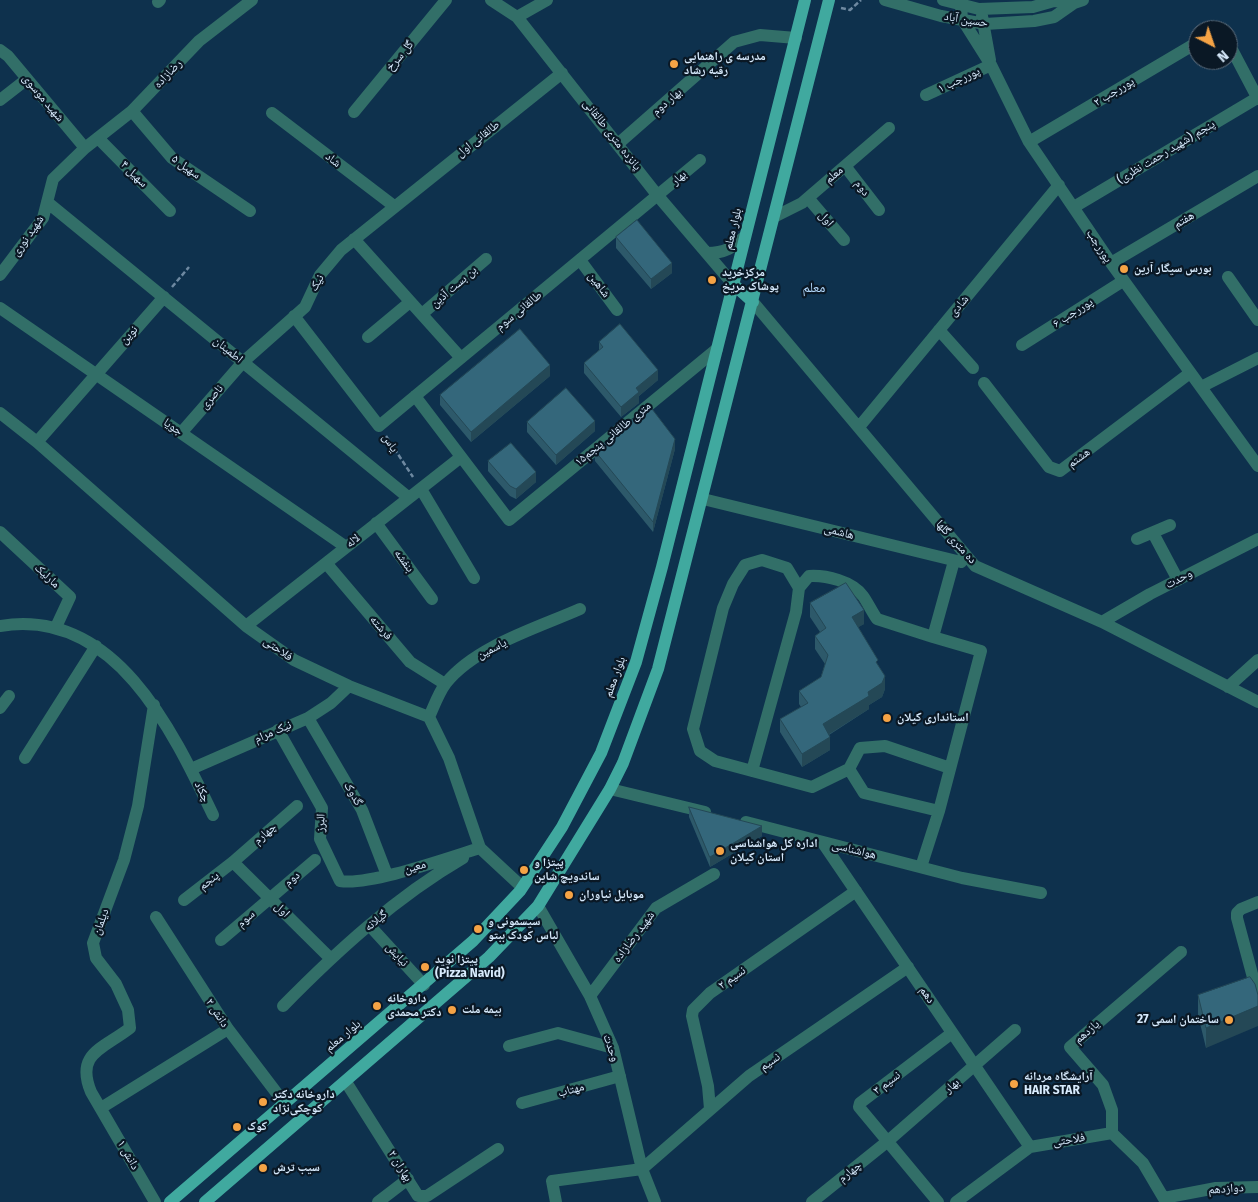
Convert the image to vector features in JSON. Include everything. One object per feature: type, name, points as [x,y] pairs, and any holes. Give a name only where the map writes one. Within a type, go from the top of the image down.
[{"type":"main road","name":"بلوار معلم","points":[[170,1202],[473,941],[522,887],[562,827],[601,753],[636,662],[805,0]]},
{"type":"main road","points":[[206,1202],[489,957],[538,906],[581,839],[623,763],[658,669],[829,0]]},
{"type":"main road","points":[[733,284],[753,302]]},
{"type":"main road","points":[[522,887],[538,906]]},
{"type":"street","name":"رضازاده","points":[[85,148],[132,110],[199,41],[252,0]]},
{"type":"street","name":"گل سرخ","points":[[354,112],[446,0]]},
{"type":"street","name":"پانزده متری طالقانی","points":[[491,0],[517,18],[619,143],[658,196],[733,284]]},
{"type":"street","points":[[517,18],[547,0]]},
{"type":"street","name":"حسین آباد","points":[[885,0],[932,14],[985,24],[1034,21],[1054,17],[1079,1]]},
{"type":"street","name":"حسین آباد","points":[[943,0],[979,9],[1033,7],[1054,1],[1079,1]]},
{"type":"street","name":"پوررجب","points":[[961,4],[962,19],[991,65],[1029,142],[1123,281],[1258,466]]},
{"type":"street","name":"پوررجب","points":[[979,9],[985,24],[991,65]]},
{"type":"street","name":"بهار دوم","points":[[619,143],[734,42],[760,34],[796,38]]},
{"type":"street","name":"پوررجب ۲","points":[[1029,142],[1188,48]]},
{"type":"street","name":"شهید موسوی","points":[[0,50],[85,148]]},
{"type":"street","points":[[1238,61],[1258,99]]},
{"type":"street","name":"پوررجب ۱","points":[[926,95],[991,65]]},
{"type":"street","name":"طالقانی اول","points":[[394,206],[562,73]]},
{"type":"street","points":[[0,100],[27,79]]},
{"type":"street","name":"پنجم (شهید رحمت نظری)","points":[[1074,207],[1258,99]]},
{"type":"street","name":"سهیل ۵","points":[[132,110],[172,158],[250,211]]},
{"type":"street","name":"شاد","points":[[272,113],[394,206]]},
{"type":"street","name":"معلم","points":[[774,217],[808,198],[889,128]]},
{"type":"street","name":"سهیل ۴","points":[[98,138],[170,211]]},
{"type":"street","name":"شهید نوری","points":[[0,275],[43,218],[53,179],[85,148]]},
{"type":"street","name":"بهار","points":[[658,196],[700,160]]},
{"type":"street","name":"دوم","points":[[845,166],[879,210]]},
{"type":"street","name":"هفتم","points":[[1111,263],[1258,176]]},
{"type":"street","name":"شادی","points":[[859,427],[1058,185]]},
{"type":"street","name":"طالقانی سوم","points":[[379,426],[658,196]]},
{"type":"street","name":"اول","points":[[808,198],[844,240]]},
{"type":"street","name":"اطمینان","points":[[47,202],[409,498]]},
{"type":"street","name":"نیک","points":[[243,362],[305,307],[320,275],[341,250],[394,206]]},
{"type":"street","points":[[707,253],[720,253],[732,249],[745,236]]},
{"type":"street","points":[[354,239],[461,358]]},
{"type":"street","name":"بن بست آذین","points":[[422,314],[486,259]]},
{"type":"street","name":"شاهین","points":[[580,260],[617,310]]},
{"type":"street","points":[[1228,277],[1258,320]]},
{"type":"street","name":"پوررجب ۶","points":[[1022,345],[1123,281]]},
{"type":"street","name":"نوین","points":[[36,442],[164,297]]},
{"type":"street","points":[[368,337],[410,302]]},
{"type":"street","name":"ده متری گلها","points":[[753,302],[975,566],[1102,622],[1258,702]]},
{"type":"street","name":"جویا","points":[[0,308],[346,547]]},
{"type":"street","name":"یاس","points":[[294,316],[379,426]]},
{"type":"street","points":[[939,330],[973,368]]},
{"type":"street","name":"۱۵متری طالقانی پنجم","points":[[460,458],[509,520],[717,349]]},
{"type":"street","points":[[1201,387],[1258,358]]},
{"type":"street","name":"ناصری","points":[[181,433],[243,362]]},
{"type":"street","name":"هشتم","points":[[984,383],[1049,467],[1060,471],[1190,373]]},
{"type":"street","points":[[415,396],[460,458]]},
{"type":"street","name":"فلاحتی","points":[[0,413],[36,442],[246,626],[294,660],[349,686],[429,717]]},
{"type":"street","name":"لاله","points":[[246,626],[460,458]]},
{"type":"street","points":[[420,489],[474,578]]},
{"type":"street","name":"هاشمی","points":[[703,499],[975,566]]},
{"type":"street","name":"بنفشه","points":[[376,523],[432,599]]},
{"type":"street","points":[[1137,540],[1170,525]]},
{"type":"street","name":"مارلیک","points":[[0,532],[70,597],[56,627]]},
{"type":"street","points":[[1153,533],[1178,580]]},
{"type":"street","name":"وحدت","points":[[1102,622],[1258,539]]},
{"type":"street","points":[[799,588],[787,568],[762,560],[745,565],[733,584],[723,608],[693,729],[700,751],[715,760],[812,787],[849,769],[860,748],[885,746],[950,768]]},
{"type":"street","points":[[933,637],[954,561]]},
{"type":"street","name":"فرشته","points":[[326,563],[410,662],[445,684]]},
{"type":"street","points":[[752,771],[796,612],[799,588],[809,576],[820,575],[851,585],[862,594],[877,619],[981,651],[939,811],[921,867]]},
{"type":"street","name":"یاسمین","points":[[429,717],[445,684],[466,663],[508,640],[580,609]]},
{"type":"street","name":"چکاد","points":[[0,626],[21,623],[56,627],[96,646],[126,671],[154,705],[191,769],[213,814]]},
{"type":"street","points":[[25,758],[96,646]]},
{"type":"street","points":[[1228,687],[1258,660]]},
{"type":"street","name":"نیک مرام","points":[[191,769],[308,718],[331,703],[349,686]]},
{"type":"street","points":[[0,708],[9,696]]},
{"type":"street","name":"دیلمان","points":[[101,1108],[84,1076],[86,1062],[99,1049],[130,1028],[131,1021],[116,984],[96,958],[93,943],[124,860],[138,806],[154,705]]},
{"type":"street","points":[[429,717],[449,758],[480,848],[522,887]]},
{"type":"street","name":"گدوک","points":[[308,718],[362,810],[387,875]]},
{"type":"street","name":"البرز","points":[[278,730],[322,808],[320,839],[332,867],[340,881],[351,883]]},
{"type":"street","points":[[849,769],[864,793],[939,811]]},
{"type":"street","name":"هواشناسی","points":[[610,788],[921,867],[1041,893]]},
{"type":"street","name":"چهارم","points":[[233,862],[297,806]]},
{"type":"street","name":"دهم","points":[[823,842],[1030,1146]]},
{"type":"street","name":"معین","points":[[351,883],[387,875],[480,848]]},
{"type":"street","name":"گیلانه","points":[[282,1006],[330,958],[427,879],[480,848]]},
{"type":"street","name":"دوم","points":[[270,898],[315,860]]},
{"type":"street","name":"اول","points":[[233,862],[330,958]]},
{"type":"street","name":"پنجم","points":[[184,900],[233,862]]},
{"type":"street","name":"شهید رضازاده","points":[[590,996],[656,908],[714,874]]},
{"type":"street","name":"نسیم ٢","points":[[710,1109],[708,1086],[692,1016],[693,1010],[710,992],[856,891]]},
{"type":"street","name":"سوم","points":[[221,940],[270,898]]},
{"type":"street","points":[[1257,989],[1237,913],[1241,909],[1258,902]]},
{"type":"street","name":"وحدت","points":[[538,906],[590,996],[613,1048],[642,1169],[655,1202]]},
{"type":"street","name":"دانش ۲","points":[[156,917],[228,1029],[285,1104]]},
{"type":"street","name":"نیایش","points":[[370,926],[424,985]]},
{"type":"street","name":"یازدهم","points":[[1112,1133],[1112,1110],[1103,1085],[1070,1047],[1181,952]]},
{"type":"street","name":"نسیم","points":[[642,1169],[749,1076],[908,967]]},
{"type":"street","points":[[101,1108],[228,1029]]},
{"type":"street","name":"بهار","points":[[888,1141],[1015,1030]]},
{"type":"street","points":[[509,1046],[558,1033],[613,1048]]},
{"type":"street","name":"نسیم ۳","points":[[888,1141],[862,1112],[859,1107],[860,1103],[952,1033]]},
{"type":"street","name":"مهتاب","points":[[522,1103],[620,1076]]},
{"type":"street","name":"بهاران ۲","points":[[346,1082],[418,1196],[422,1198],[498,1149]]},
{"type":"street","name":"دانش ۱","points":[[101,1108],[155,1202]]},
{"type":"street","points":[[1112,1133],[1143,1163],[1165,1200]]},
{"type":"street","name":"فلاحتی","points":[[956,1202],[1030,1146],[1112,1133]]},
{"type":"street","points":[[888,1141],[938,1202]]},
{"type":"street","name":"چهارم","points":[[812,1202],[888,1141]]},
{"type":"street","points":[[556,1202],[552,1181],[642,1169]]},
{"type":"street","points":[[378,1202],[408,1179]]},
{"type":"street","name":"دوازدهم","points":[[1165,1200],[1216,1188],[1258,1187]]},
{"type":"path","points":[[164,297],[189,267]]},
{"type":"path","name":"یاس","points":[[379,426],[420,489]]},
{"type":"building","points":[[637,220],[672,263],[651,279],[616,237]]},
{"type":"building","points":[[620,324],[658,370],[636,388],[639,392],[621,407],[584,363],[603,347],[599,342]]},
{"type":"building","points":[[520,329],[550,365],[471,432],[440,395]]},
{"type":"building","points":[[566,388],[595,421],[556,455],[527,422]]},
{"type":"building","points":[[649,405],[675,439],[653,522],[595,451]]},
{"type":"building","points":[[511,443],[536,472],[516,489],[510,486],[488,461]]},
{"type":"building","points":[[846,583],[864,610],[852,617],[878,660],[876,662],[885,676],[882,683],[868,692],[869,696],[823,724],[830,737],[802,754],[780,719],[808,703],[799,691],[821,677],[828,655],[815,636],[826,628],[810,603]]},
{"type":"building","name":"اداره کل هواشناسی استان گیلان","points":[[689,807],[762,826],[710,857]]},
{"type":"building","points":[[1250,977],[1255,984],[1258,1006],[1206,1028],[1198,995]]},
{"type":"place","name":"مدرسه ی راهنمایی رقیه رشاد","points":[[674,64]]},
{"type":"place","name":"بورس سیگار آرین","points":[[1124,269]]},
{"type":"place","name":"مرکزخرید پوشاک مریخ","points":[[712,280]]},
{"type":"place","name":"استانداری گیلان","points":[[887,718]]},
{"type":"place","name":"اداره کل هواشناسی استان گیلان","points":[[720,851]]},
{"type":"place","name":"پیتزا و ساندویچ شاین","points":[[524,870]]},
{"type":"place","name":"موبایل نیاوران","points":[[569,895]]},
{"type":"place","name":"سیسمونی و لباس کودک ببتو","points":[[478,929]]},
{"type":"place","name":"پیتزا نوید (Pizza Navid)","points":[[425,967]]},
{"type":"place","name":"داروخانه دکتر محمدی","points":[[377,1006]]},
{"type":"place","name":"بیمه ملت","points":[[452,1010]]},
{"type":"place","name":"ساختمان اسمی 27","points":[[1229,1020]]},
{"type":"place","name":"آرایشگاه مردانه HAIR STAR","points":[[1014,1084]]},
{"type":"place","name":"داروخانه دکتر کوچکی‌نژاد","points":[[263,1102]]},
{"type":"place","name":"کوک","points":[[237,1127]]},
{"type":"place","name":"سیب ترش","points":[[263,1168]]},
{"type":"district","name":"معلم","points":[[814,288]]}]
